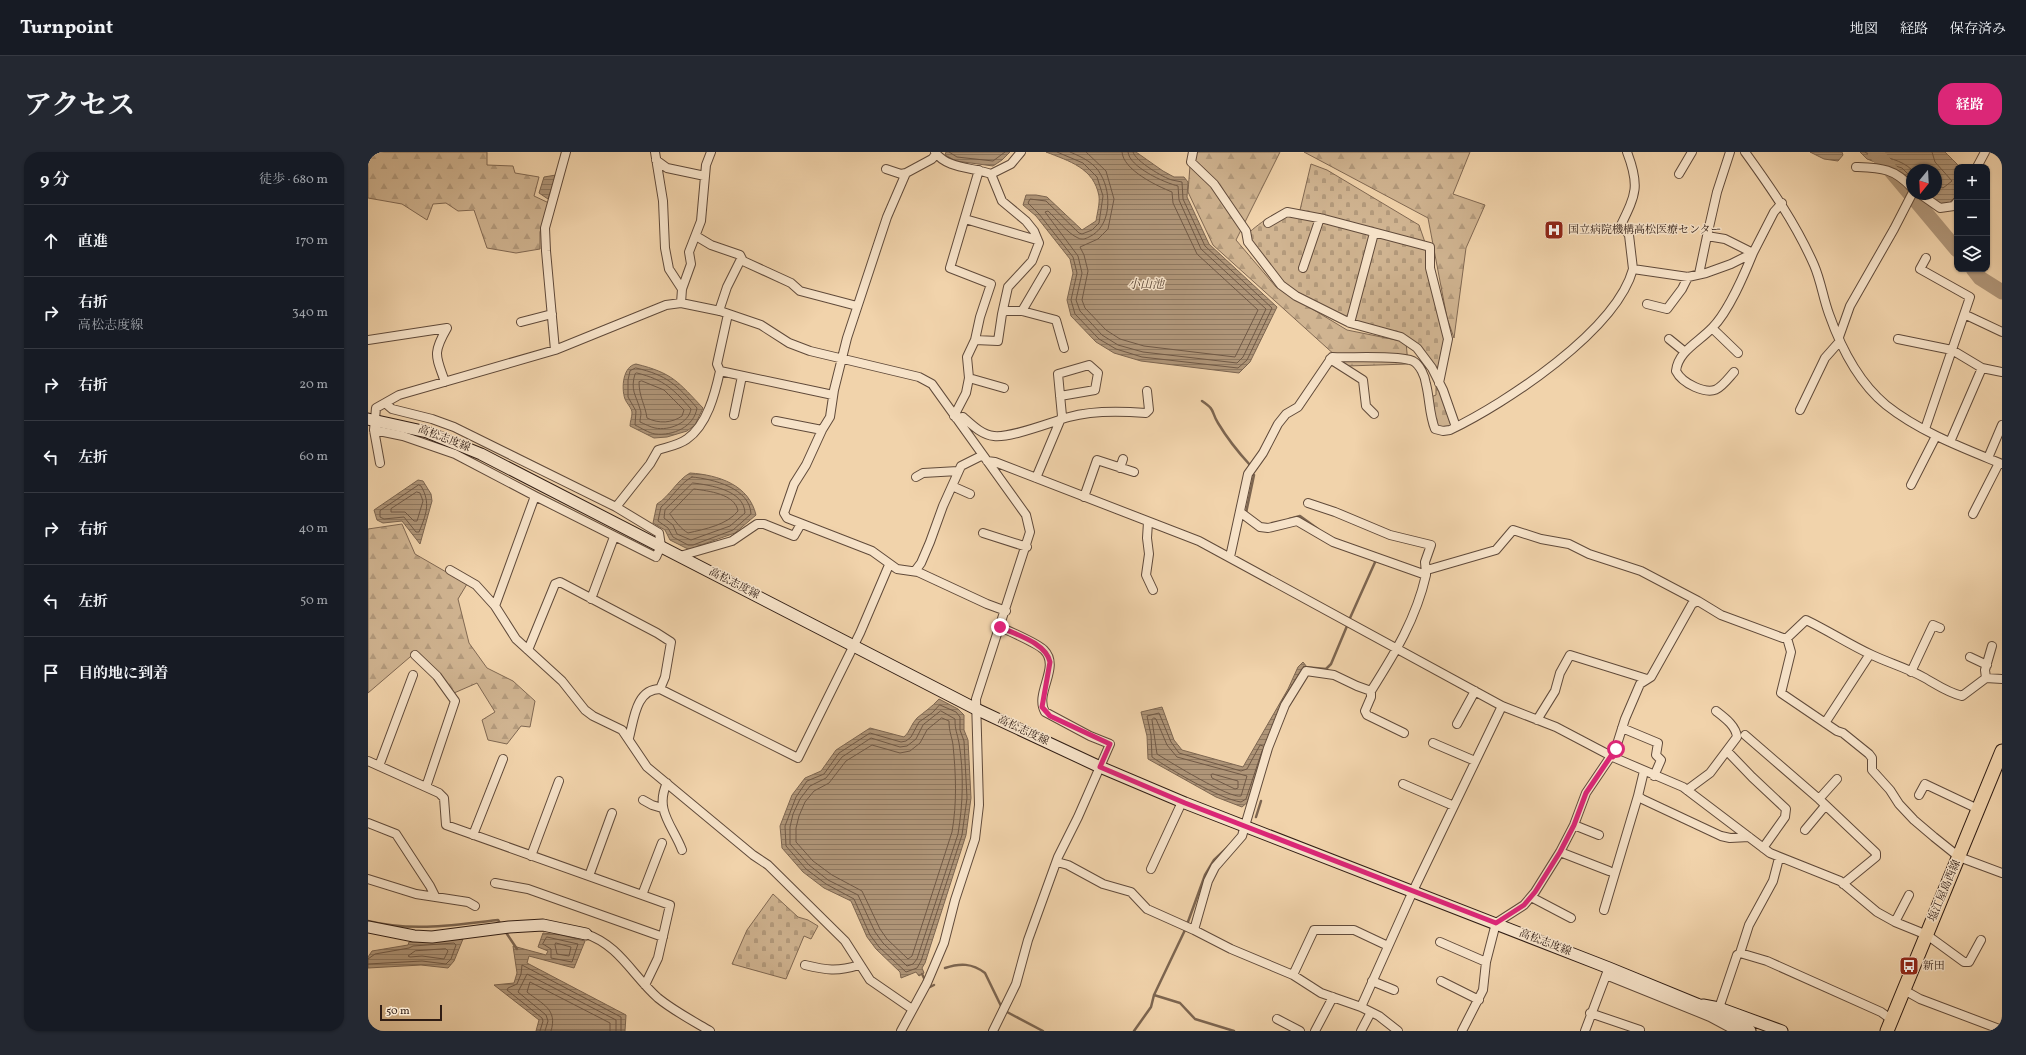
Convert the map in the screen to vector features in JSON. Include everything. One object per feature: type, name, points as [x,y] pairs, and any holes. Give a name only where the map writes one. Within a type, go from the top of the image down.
[{"type":"main road","name":"高松志度線","points":[[372,423],[408,426],[454,442],[661,546],[976,709],[1100,767],[1182,802],[1496,923],[1608,971],[1697,1004],[1750,1031]]},
{"type":"main road","name":"塩江屋島西線","points":[[1889,1025],[2002,751]]},
{"type":"main road","points":[[368,927],[414,936],[432,937],[509,927],[543,925],[586,934]]},
{"type":"main road","name":"高松志度線","points":[[1697,1004],[1719,1008],[1782,1031]]},
{"type":"street","points":[[555,350],[545,228],[566,152]]},
{"type":"street","points":[[563,162],[571,152]]},
{"type":"street","points":[[681,303],[682,290],[691,264],[690,252],[701,221],[706,165],[711,152]]},
{"type":"street","points":[[886,169],[901,174],[906,173],[932,159],[936,153],[944,161],[953,165],[991,174],[1011,164],[1021,152]]},
{"type":"street","points":[[1193,152],[1191,162],[1214,184],[1246,231],[1248,242],[1281,285],[1296,296],[1350,323],[1401,337],[1417,348],[1432,368],[1456,427]]},
{"type":"street","points":[[1230,557],[1248,474],[1263,453],[1278,424],[1286,414],[1300,403],[1332,357],[1395,358],[1412,361],[1419,367],[1424,375],[1428,394],[1428,409],[1435,429],[1443,431],[1456,427],[1548,369],[1572,350],[1597,326],[1616,302],[1630,279],[1634,268],[1629,235],[1621,225],[1634,198],[1636,184],[1627,152]]},
{"type":"street","points":[[1679,174],[1692,152]]},
{"type":"street","points":[[1699,274],[1717,192],[1730,152]]},
{"type":"street","points":[[1745,152],[1782,203],[1796,228],[1814,266],[1829,314],[1849,362],[1882,401],[1936,436],[2000,464],[1973,514]]},
{"type":"street","points":[[1978,164],[1985,152]]},
{"type":"street","points":[[655,156],[666,168],[705,176]]},
{"type":"street","points":[[655,156],[663,201],[669,269],[682,290]]},
{"type":"street","points":[[1856,167],[1883,168],[1897,174],[1906,182]]},
{"type":"street","points":[[955,417],[966,393],[969,378],[968,357],[976,340],[980,317],[991,284],[950,268],[979,170]]},
{"type":"street","points":[[906,173],[887,217],[857,306],[841,360],[833,395],[830,417],[822,430],[806,465],[794,484],[784,513],[786,518],[872,551],[882,557],[889,565],[897,569],[915,571],[958,589],[987,604],[1006,610]]},
{"type":"street","points":[[976,340],[998,341],[1008,287],[1012,281],[1024,271],[1035,256],[1038,248],[1034,231],[1026,221],[1002,201],[991,174]]},
{"type":"street","points":[[1800,410],[1825,358],[1839,339],[1850,306],[1909,200]]},
{"type":"street","points":[[1929,200],[1940,208],[1954,206]]},
{"type":"street","points":[[1734,372],[1724,383],[1713,391],[1707,392],[1687,384],[1679,378],[1676,371],[1676,363],[1685,352],[1712,328],[1742,279],[1753,253],[1774,212],[1782,203]]},
{"type":"street","points":[[1268,223],[1287,212],[1320,218],[1430,247],[1430,268],[1448,339],[1439,384]]},
{"type":"street","points":[[1303,268],[1320,218]]},
{"type":"street","points":[[965,219],[1037,240]]},
{"type":"street","points":[[1350,323],[1374,233]]},
{"type":"street","points":[[696,236],[711,245],[740,255],[743,261],[791,283],[800,291],[857,306]]},
{"type":"street","points":[[1707,236],[1725,239],[1753,253]]},
{"type":"street","points":[[1634,268],[1688,276],[1731,264],[1753,253]]},
{"type":"street","points":[[1925,430],[1952,350],[1966,315],[1970,297],[1920,269],[1926,258]]},
{"type":"street","points":[[719,311],[727,287],[741,259]]},
{"type":"street","points":[[1022,311],[1046,270]]},
{"type":"street","points":[[1647,304],[1667,309],[1682,289],[1688,276]]},
{"type":"street","points":[[380,463],[372,423],[376,408],[399,395],[555,350],[666,305],[681,303],[719,311],[761,325],[789,343],[810,351],[841,360],[919,377],[932,384],[1026,515],[1030,532],[1027,547],[976,699],[980,805],[975,839],[954,900],[944,943],[927,983],[901,1031]]},
{"type":"street","points":[[1002,314],[1005,311],[1022,311],[1056,320],[1064,348]]},
{"type":"street","points":[[520,322],[552,314]]},
{"type":"street","points":[[616,507],[650,464],[658,450],[685,440],[697,430],[717,387],[720,371],[717,364],[728,314]]},
{"type":"street","points":[[1966,315],[2002,332]]},
{"type":"street","points":[[368,340],[447,328],[438,343],[436,356],[445,382]]},
{"type":"street","points":[[1712,328],[1738,353]]},
{"type":"street","points":[[1669,339],[1685,352]]},
{"type":"street","points":[[1898,339],[1952,350],[1982,368],[2002,372]]},
{"type":"street","points":[[1330,359],[1363,380],[1366,406],[1374,414]]},
{"type":"street","points":[[1036,478],[1062,416],[1060,396],[1058,374],[1089,365],[1098,373],[1095,390],[1060,396]]},
{"type":"street","points":[[1950,442],[1982,368]]},
{"type":"street","points":[[720,371],[833,395]]},
{"type":"street","points":[[734,415],[742,376]]},
{"type":"street","points":[[969,378],[1004,388]]},
{"type":"street","points":[[955,417],[963,417],[978,429],[993,436],[1005,436],[1069,417],[1101,412],[1146,413],[1149,410],[1147,391]]},
{"type":"street","points":[[372,423],[403,436],[455,454],[614,537],[656,557],[661,546],[659,532],[616,507],[454,427],[432,419],[392,409],[385,403]]},
{"type":"street","points":[[776,421],[822,430]]},
{"type":"street","points":[[1988,458],[2002,425]]},
{"type":"street","points":[[1911,485],[1936,436]]},
{"type":"street","points":[[915,571],[921,563],[961,466],[985,458],[1199,541],[1502,706],[1556,727],[1612,756],[1688,790],[1748,837],[1779,858],[1844,884],[1877,912],[1895,922],[1927,934],[1964,962],[1969,962],[1981,940]]},
{"type":"street","points":[[1120,468],[1123,459]]},
{"type":"street","points":[[1084,497],[1096,460],[1134,472]]},
{"type":"street","points":[[916,477],[923,473],[958,471]]},
{"type":"street","points":[[952,486],[970,494]]},
{"type":"street","points":[[495,606],[535,496]]},
{"type":"street","points":[[1308,503],[1335,512],[1390,535],[1431,546],[1425,562],[1426,572],[1418,607],[1398,649],[1371,691],[1371,697],[1365,711],[1367,715],[1404,733]]},
{"type":"street","points":[[1240,512],[1260,527],[1268,528],[1297,521],[1333,542],[1426,572],[1496,550],[1513,530],[1541,539],[1568,544],[1590,554],[1641,571],[1721,615],[1787,638]]},
{"type":"street","points":[[1148,522],[1147,538],[1149,554],[1146,575],[1153,590]]},
{"type":"street","points":[[680,556],[732,541],[757,524],[764,524],[794,536],[801,524]]},
{"type":"street","points":[[983,533],[1027,547]]},
{"type":"street","points":[[591,599],[614,537]]},
{"type":"street","points":[[629,738],[642,697],[650,690],[660,689],[798,758],[854,646],[889,565]]},
{"type":"street","points":[[450,570],[476,585],[495,606],[516,639],[562,681],[585,710],[593,716],[622,730],[647,766],[753,855],[768,865],[846,941],[859,965],[870,980],[912,1009]]},
{"type":"street","points":[[528,650],[555,584],[560,582],[657,633],[671,642],[665,677],[660,689]]},
{"type":"street","points":[[1462,1031],[1484,990],[1486,962],[1496,923],[1524,905],[1531,897],[1560,852],[1574,825],[1586,793],[1612,756],[1640,684],[1651,677],[1692,604],[1698,601]]},
{"type":"street","points":[[1787,638],[1800,624],[1806,620],[1832,632],[1870,654],[1924,677],[1937,687],[1962,696],[1986,678],[2002,679]]},
{"type":"street","points":[[1912,672],[1933,625],[1940,628]]},
{"type":"street","points":[[993,1031],[1016,984],[1028,940],[1057,862],[1110,744],[1050,716],[1042,707],[1050,662],[1049,656],[1044,649],[1000,627]]},
{"type":"street","points":[[1787,638],[1791,652],[1781,693],[1837,731],[1843,733],[1869,754],[1872,758],[1872,770],[1890,790],[1899,804],[1914,820],[1959,857],[2002,873]]},
{"type":"street","points":[[1986,678],[1987,665],[1992,646]]},
{"type":"street","points":[[1825,723],[1870,654]]},
{"type":"street","points":[[415,655],[437,676],[455,701],[426,787]]},
{"type":"street","points":[[1537,720],[1555,691],[1560,673],[1570,656],[1647,679]]},
{"type":"street","points":[[1970,657],[1987,665]]},
{"type":"street","points":[[1189,928],[1215,867],[1242,836],[1268,748],[1285,705],[1306,671],[1334,675],[1371,691]]},
{"type":"street","points":[[379,766],[412,675]]},
{"type":"street","points":[[1457,724],[1475,691]]},
{"type":"street","points":[[1361,1008],[1413,891],[1502,706]]},
{"type":"street","points":[[1688,790],[1710,774],[1737,738],[1737,732],[1727,719],[1716,711]]},
{"type":"street","points":[[1622,728],[1658,743],[1656,755],[1660,760],[1654,776]]},
{"type":"street","points":[[1745,735],[1819,799],[1876,853],[1876,857],[1844,884]]},
{"type":"street","points":[[1433,743],[1475,761]]},
{"type":"street","points":[[1727,751],[1786,809],[1785,817],[1763,848]]},
{"type":"street","points":[[473,835],[503,759]]},
{"type":"street","points":[[368,761],[439,793],[444,798],[446,825],[670,905],[658,958],[645,985]]},
{"type":"street","points":[[1604,910],[1644,771]]},
{"type":"street","points":[[1819,799],[1838,780]]},
{"type":"street","points":[[531,856],[559,781]]},
{"type":"street","points":[[667,783],[662,793],[662,808],[682,850]]},
{"type":"street","points":[[1403,784],[1454,806]]},
{"type":"street","points":[[1919,795],[1925,784],[1978,809]]},
{"type":"street","points":[[1638,796],[1721,836],[1730,838],[1748,837]]},
{"type":"street","points":[[643,800],[662,808]]},
{"type":"street","points":[[1151,869],[1182,802]]},
{"type":"street","points":[[1805,830],[1825,806]]},
{"type":"street","points":[[589,876],[612,813]]},
{"type":"street","points":[[368,823],[396,834],[435,896]]},
{"type":"street","points":[[1574,825],[1599,836]]},
{"type":"street","points":[[642,896],[662,843]]},
{"type":"street","points":[[1560,852],[1609,871]]},
{"type":"street","points":[[1719,1008],[1749,925],[1773,881],[1779,858]]},
{"type":"street","points":[[1057,862],[1103,884],[1131,892],[1147,909],[1231,949],[1293,974],[1312,988],[1371,1012],[1398,1031]]},
{"type":"street","points":[[368,879],[416,894],[468,902],[475,906]]},
{"type":"street","points":[[495,883],[528,889],[663,936]]},
{"type":"street","points":[[1895,922],[1909,895]]},
{"type":"street","points":[[1531,897],[1571,918]]},
{"type":"street","points":[[1293,974],[1314,930],[1354,930],[1388,946]]},
{"type":"street","points":[[586,934],[605,942],[618,953],[645,985],[671,1007],[710,1031]]},
{"type":"street","points":[[1440,942],[1486,962]]},
{"type":"street","points":[[1740,953],[1767,961],[1881,1012],[1889,1025]]},
{"type":"street","points":[[804,965],[828,970],[843,970],[859,965]]},
{"type":"street","points":[[1585,1031],[1590,1013],[1608,971],[1710,1017],[1736,1031]]},
{"type":"street","points":[[1372,981],[1394,990]]},
{"type":"street","points":[[1440,982],[1479,1000]]},
{"type":"street","points":[[1904,990],[1920,999],[2002,1030]]},
{"type":"street","points":[[1315,1031],[1333,997]]},
{"type":"street","points":[[1361,1031],[1371,1012]]},
{"type":"street","points":[[1590,1013],[1640,1030]]},
{"type":"street","points":[[1277,1019],[1300,1031]]},
{"type":"green space","points":[[368,152],[487,152],[487,165],[513,166],[515,173],[539,177],[534,196],[549,203],[540,232],[540,249],[516,253],[487,248],[474,210],[458,211],[446,203],[433,204],[427,220],[402,204],[368,198]]},
{"type":"green space","points":[[1191,152],[1280,152],[1236,240],[1276,287],[1347,330],[1406,342],[1408,364],[1347,366],[1213,245],[1188,192]]},
{"type":"green space","points":[[1304,152],[1470,152],[1453,194],[1485,205],[1466,248],[1454,338],[1447,318],[1428,218]]},
{"type":"green space","points":[[1311,164],[1327,170],[1419,225],[1428,251],[1446,338],[1438,368],[1452,427],[1445,429],[1435,427],[1431,397],[1436,395],[1436,368],[1402,334],[1349,319],[1282,284],[1246,235],[1259,224],[1276,214],[1300,210]]},
{"type":"green space","points":[[402,524],[415,554],[467,584],[458,599],[469,643],[487,668],[513,681],[535,701],[530,727],[521,726],[507,744],[488,740],[482,720],[495,712],[477,683],[454,693],[441,676],[417,651],[368,693],[368,529]]},
{"type":"green space","points":[[773,894],[798,917],[808,920],[818,926],[811,939],[804,936],[786,979],[732,964],[747,930]]},
{"type":"water","points":[[946,152],[1010,152],[993,166],[956,161],[945,155]]},
{"type":"water","name":"小山池","points":[[1046,152],[1136,152],[1174,177],[1184,177],[1188,182],[1187,197],[1209,244],[1277,307],[1250,362],[1239,373],[1141,361],[1114,353],[1096,342],[1071,316],[1067,300],[1073,273],[1070,259],[1036,216],[1023,205],[1026,195],[1047,197],[1082,230],[1096,221],[1099,196],[1096,186],[1086,172],[1072,162]]},
{"type":"water","points":[[1810,152],[1842,152],[1843,155],[1838,161],[1824,159]]},
{"type":"water","points":[[1860,152],[1945,152],[1957,164],[1954,164],[1954,198],[1946,206],[1941,206],[1933,200],[1942,200],[1942,164],[1906,164],[1906,177],[1901,172],[1867,159]]},
{"type":"water","points":[[556,175],[548,199],[539,193],[544,177]]},
{"type":"water","points":[[636,364],[667,375],[687,391],[703,408],[695,425],[687,431],[667,437],[654,438],[630,426],[632,411],[625,399],[623,384],[628,369]]},
{"type":"water","points":[[690,473],[722,479],[740,489],[747,496],[756,515],[735,533],[695,548],[688,549],[670,540],[665,530],[653,523],[657,504],[666,497],[685,476]]},
{"type":"water","points":[[418,480],[423,481],[431,494],[432,501],[420,544],[402,521],[383,523],[377,520],[374,510]]},
{"type":"water","points":[[1303,662],[1307,667],[1296,686],[1249,801],[1242,807],[1216,797],[1148,759],[1147,736],[1141,712],[1162,707],[1174,740],[1182,750],[1243,767],[1288,689],[1298,667]]},
{"type":"water","points":[[939,699],[958,709],[964,715],[964,730],[968,740],[971,798],[966,835],[925,963],[922,968],[924,973],[919,976],[916,972],[901,978],[900,972],[876,949],[867,937],[851,901],[824,888],[803,872],[782,848],[780,826],[792,795],[805,778],[821,771],[836,750],[870,728],[904,737],[917,718]]},
{"type":"water","points":[[543,933],[561,935],[585,941],[574,968],[529,956],[527,963],[626,1015],[625,1031],[536,1031],[539,1020],[494,985],[514,983],[517,973],[513,946],[546,955],[548,951],[538,947]]},
{"type":"water","points":[[463,939],[454,961],[448,968],[421,965],[368,968],[368,957],[372,951],[408,945],[409,942]]},
{"type":"waterway","points":[[1875,152],[1954,246]]},
{"type":"waterway","points":[[1975,272],[1980,278],[2002,292]]},
{"type":"waterway","points":[[1202,401],[1211,409],[1225,434],[1250,465]]},
{"type":"waterway","points":[[1246,513],[1254,475]]},
{"type":"waterway","points":[[1289,519],[1300,516],[1318,529]]},
{"type":"waterway","points":[[1350,618],[1376,560]]},
{"type":"waterway","points":[[1304,667],[1326,669],[1331,664],[1347,626]]},
{"type":"waterway","points":[[1256,817],[1261,801]]},
{"type":"waterway","points":[[1229,846],[1214,860],[1205,875],[1185,930],[1154,995],[1180,1003],[1195,1019],[1234,1031]]},
{"type":"waterway","points":[[368,921],[417,927],[498,920],[501,925]]},
{"type":"waterway","points":[[505,931],[517,949]]},
{"type":"waterway","points":[[945,968],[956,965],[966,965],[975,967],[985,973],[1002,1008]]},
{"type":"waterway","points":[[922,974],[924,978]]},
{"type":"waterway","points":[[930,987],[934,985]]},
{"type":"waterway","points":[[1134,1031],[1151,1007],[1154,995]]},
{"type":"waterway","points":[[1007,1012],[1043,1031]]},
{"type":"place","name":"国立病院機構高松医療センター","points":[[1554,230]]},
{"type":"place","name":"新田","points":[[1909,966]]},
{"type":"route","points":[[1000,627],[1044,649],[1049,656],[1050,662],[1042,699],[1042,707],[1050,716],[1090,736],[1110,744],[1100,767],[1185,803],[1496,923],[1506,918],[1524,905],[1535,892],[1560,852],[1574,825],[1586,793],[1611,756],[1613,757],[1616,749]]}]
